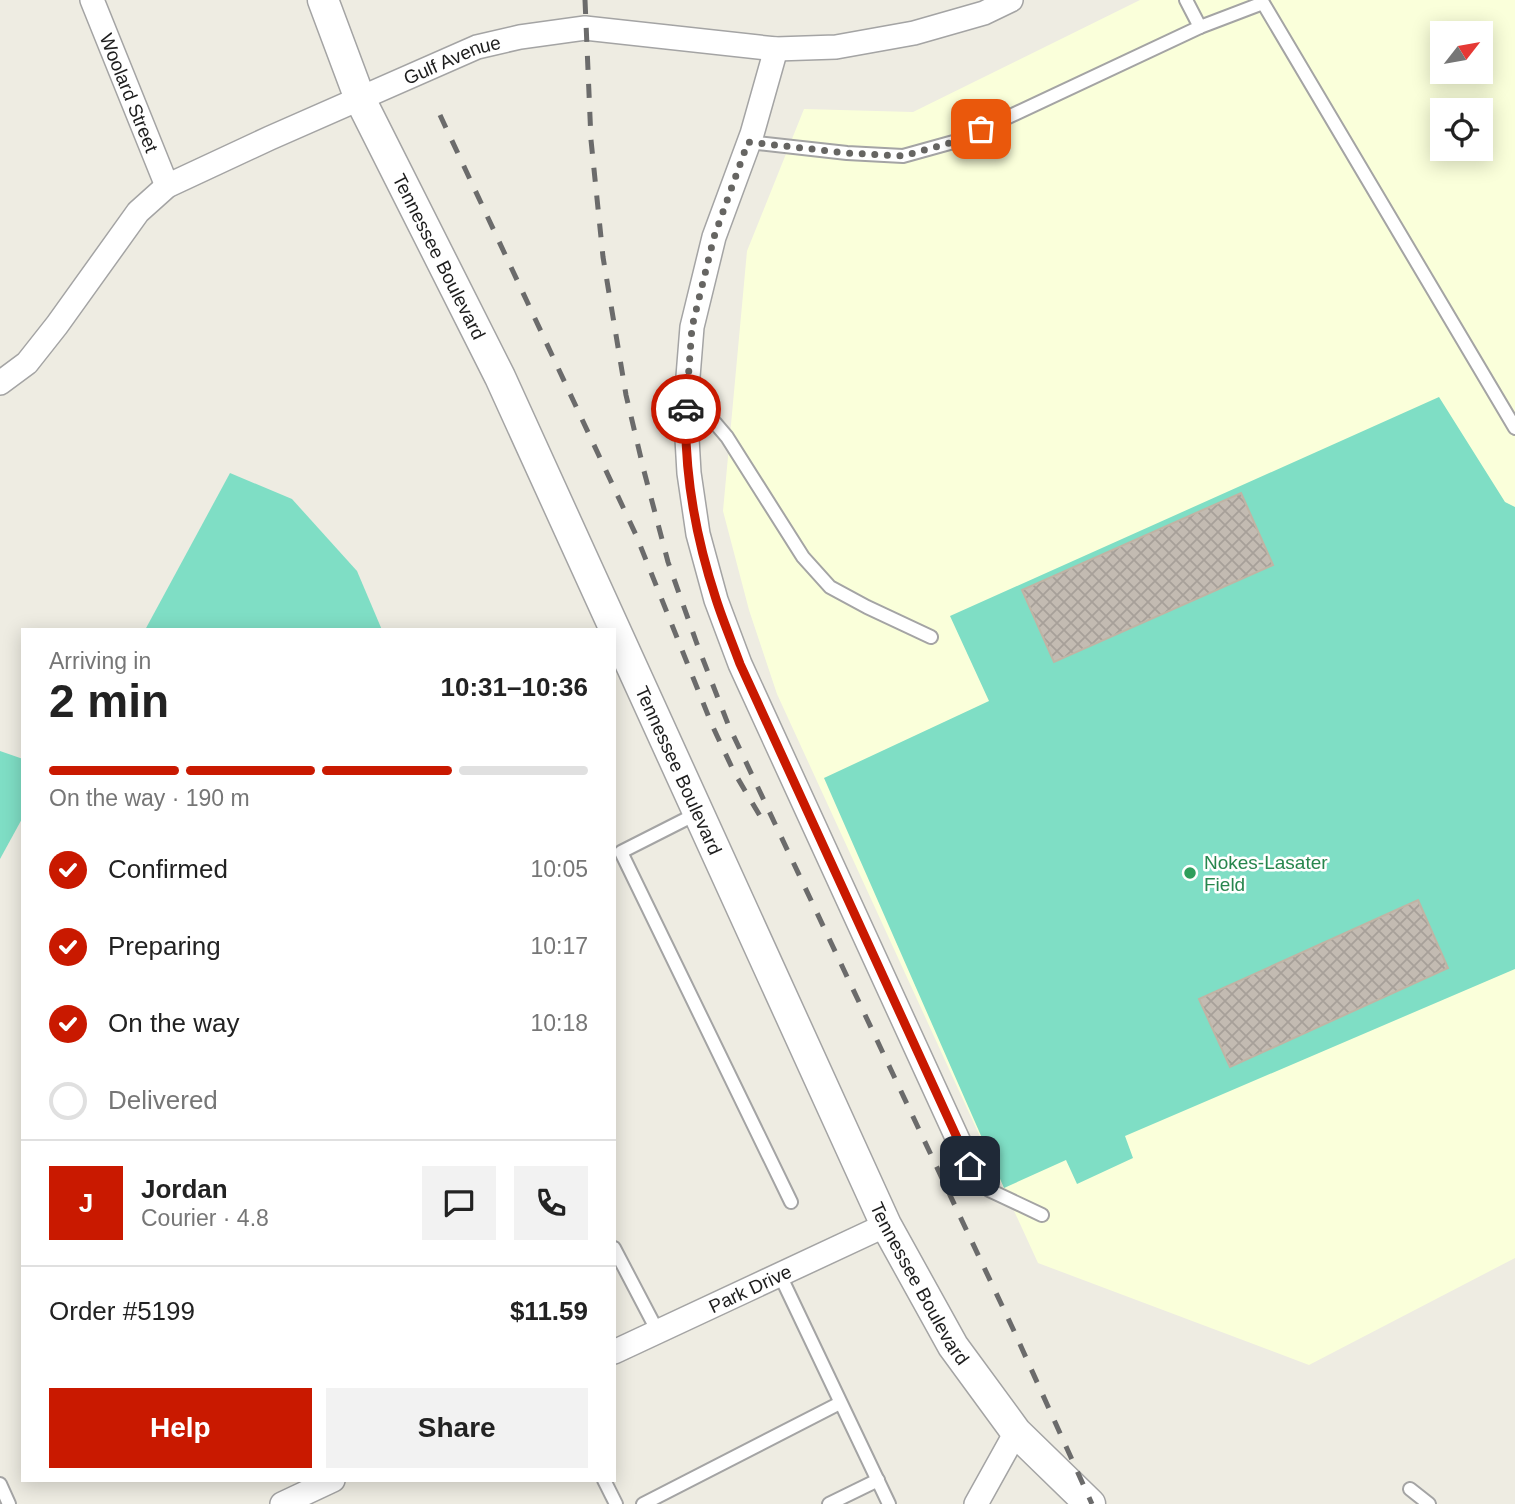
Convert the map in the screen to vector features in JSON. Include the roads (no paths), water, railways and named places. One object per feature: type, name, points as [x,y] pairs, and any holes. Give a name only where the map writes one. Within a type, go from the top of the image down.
[{"type":"street","name":"Woolard Street","points":[[92,0],[167,186]]},
{"type":"street","name":"Tennessee Boulevard","points":[[323,0],[360,99],[500,377],[614,628]]},
{"type":"street","name":"Gulf Avenue","points":[[0,383],[27,363],[138,212],[167,186],[477,47],[520,37],[585,28],[776,48],[836,47],[914,33],[984,13],[1011,0]]},
{"type":"street","points":[[776,48],[748,142],[714,237],[692,327],[686,421],[689,473],[698,534],[716,600],[740,664],[970,1166]]},
{"type":"street","name":"Tennessee Boulevard","points":[[616,632],[886,1225],[953,1346],[1016,1432],[1090,1504]]},
{"type":"street","name":"Park Drive","points":[[616,1351],[886,1225]]},
{"type":"street","points":[[976,1504],[1016,1432]]},
{"type":"street","points":[[282,1504],[329,1482]]},
{"type":"lane","points":[[1186,0],[1199,27]]},
{"type":"lane","points":[[748,142],[903,156],[957,141],[1199,27],[1265,1],[1515,428]]},
{"type":"lane","points":[[687,390],[727,437],[803,557],[830,587],[931,637]]},
{"type":"lane","points":[[698,813],[621,852],[791,1202]]},
{"type":"lane","points":[[970,1166],[989,1190],[1042,1215]]},
{"type":"lane","points":[[616,1252],[658,1332]]},
{"type":"lane","points":[[780,1275],[889,1504]]},
{"type":"lane","points":[[643,1504],[840,1403]]},
{"type":"lane","points":[[829,1504],[878,1480]]},
{"type":"lane","points":[[605,1482],[616,1504]]},
{"type":"lane","points":[[0,1484],[9,1504]]},
{"type":"lane","points":[[1410,1489],[1429,1504]]},
{"type":"railway","points":[[585,0],[591,140],[603,257],[626,395],[668,562],[728,724],[1014,1331],[1092,1504]]},
{"type":"railway","points":[[440,115],[636,535],[712,725],[734,772],[763,821]]},
{"type":"place","name":"Nokes-Lasater Field","points":[[1190,873]]}]
